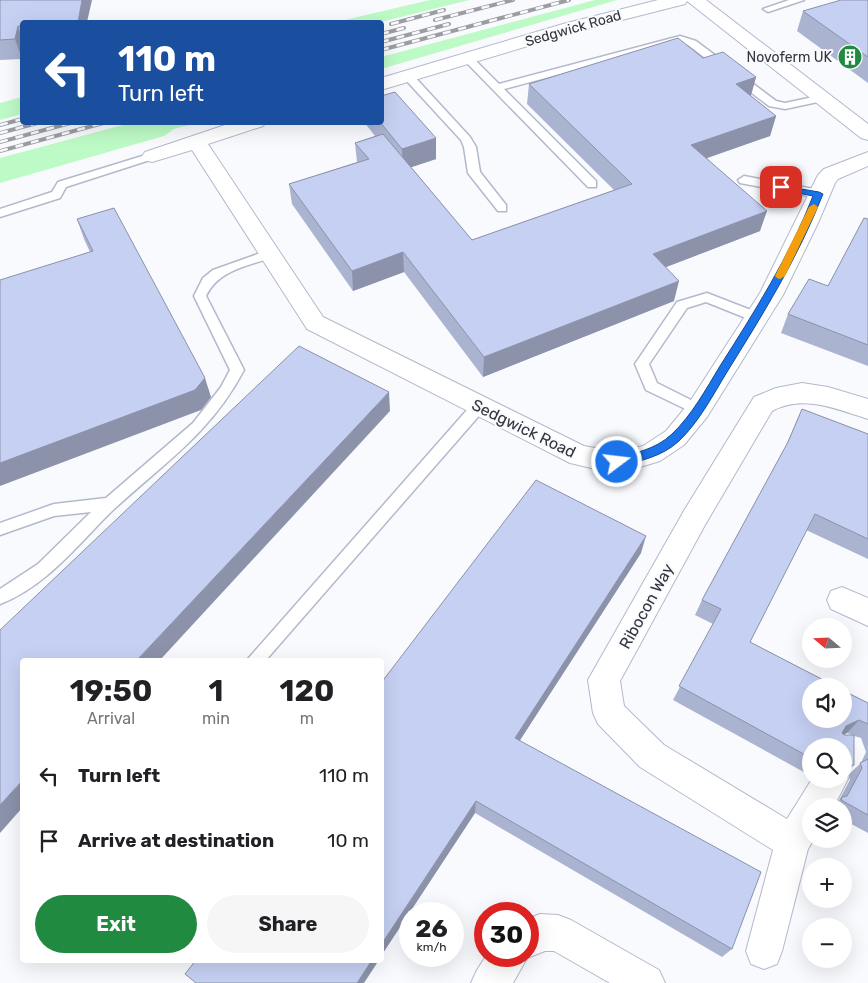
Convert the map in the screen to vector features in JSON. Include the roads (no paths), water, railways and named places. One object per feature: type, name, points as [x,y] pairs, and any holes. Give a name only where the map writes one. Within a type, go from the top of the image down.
[{"type":"street","name":"Sedgwick Road","points":[[384,83],[569,28],[679,0]]},
{"type":"street","points":[[695,0],[868,134]]},
{"type":"street","points":[[152,156],[247,125]]},
{"type":"street","name":"Sedgwick Road","points":[[196,141],[314,323],[580,456],[617,462],[651,454],[675,438],[698,410],[756,317],[791,255],[819,194],[831,174],[868,158]]},
{"type":"street","name":"Ribocon Way","points":[[792,842],[652,756],[609,713],[604,680],[695,517],[762,404],[775,396],[790,392],[814,394],[868,409]]},
{"type":"street","points":[[842,600],[868,613]]},
{"type":"street","points":[[764,952],[792,842],[802,826]]},
{"type":"street","points":[[539,933],[558,933],[646,983]]},
{"type":"street","points":[[490,983],[501,967]]},
{"type":"lane","points":[[768,9],[799,0]]},
{"type":"lane","points":[[497,88],[680,39],[692,44],[773,104],[785,106],[822,98]]},
{"type":"lane","points":[[467,58],[592,184]]},
{"type":"lane","points":[[408,76],[466,139],[470,147],[474,173],[502,208]]},
{"type":"lane","points":[[0,213],[56,195],[62,185],[152,156]]},
{"type":"lane","points":[[744,180],[819,194]]},
{"type":"lane","points":[[0,597],[36,574],[110,504],[193,432],[228,390],[238,370],[200,296],[207,281],[217,273],[269,254]]},
{"type":"lane","points":[[698,410],[651,386],[642,364],[682,305],[707,297],[756,317]]},
{"type":"lane","points":[[257,658],[479,406]]},
{"type":"lane","points":[[0,530],[54,510],[110,504]]},
{"type":"railway","points":[[435,20],[513,0]]},
{"type":"railway","points":[[384,49],[569,0]]},
{"type":"railway","points":[[391,24],[444,10]]},
{"type":"railway","points":[[384,41],[449,24]]},
{"type":"railway","points":[[384,33],[404,28]]},
{"type":"railway","points":[[0,125],[20,120]]},
{"type":"railway","points":[[0,133],[30,125]]},
{"type":"railway","points":[[0,142],[63,125]]},
{"type":"railway","points":[[0,151],[96,125]]},
{"type":"place","name":"Novoferm UK","points":[[850,57]]}]
